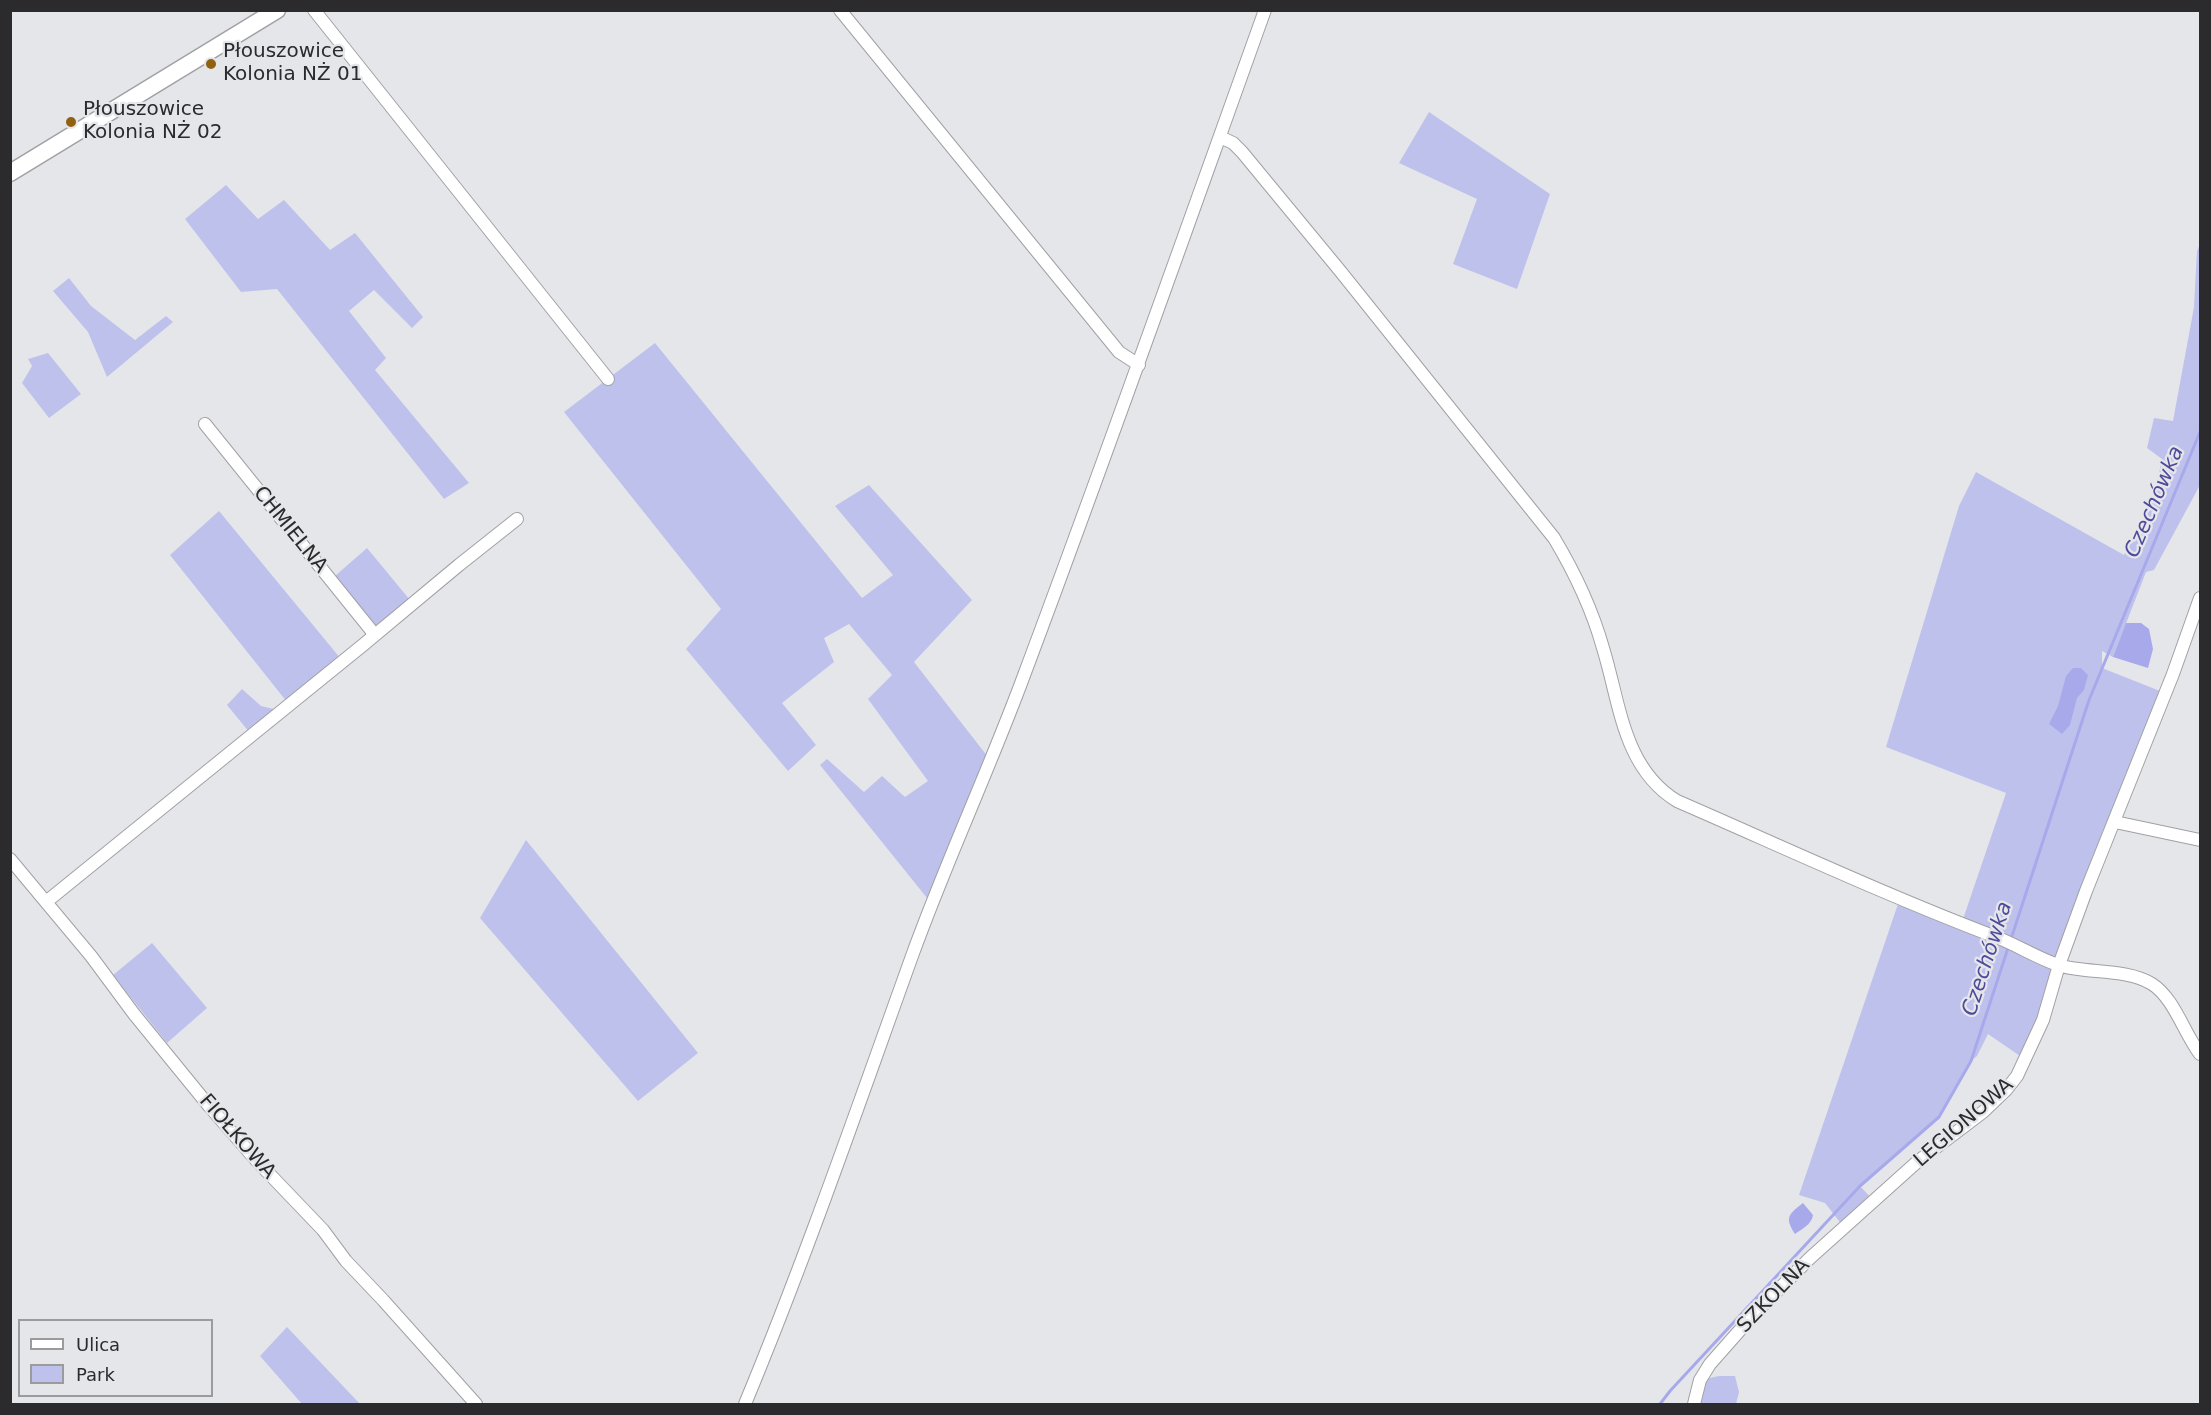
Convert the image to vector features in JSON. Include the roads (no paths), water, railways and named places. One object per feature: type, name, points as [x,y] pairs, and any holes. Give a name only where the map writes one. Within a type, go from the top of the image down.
[{"type":"main road","points":[[10,173],[277,10]]},
{"type":"street","points":[[314,10],[608,379]]},
{"type":"street","points":[[840,10],[1119,352],[1139,365]]},
{"type":"street","points":[[745,1404],[809,1238],[915,949],[996,748],[1139,365],[1265,10]]},
{"type":"street","points":[[1220,136],[1233,143],[1242,152],[1554,538],[1591,611],[1603,647],[1620,716],[1636,756],[1645,773],[1662,792],[1677,801],[1961,925],[2025,949],[2059,965],[2149,982],[2169,1001],[2189,1040],[2200,1054]]},
{"type":"street","name":"CHMIELNA","points":[[205,424],[375,635]]},
{"type":"street","points":[[46,902],[517,519]]},
{"type":"street","name":"LEGIONOWA","points":[[1874,1202],[1917,1162],[1983,1112],[2017,1076],[2043,1020],[2059,965],[2173,674],[2200,597]]},
{"type":"street","points":[[2115,822],[2200,840]]},
{"type":"street","name":"FIOŁKOWA","points":[[10,859],[91,956],[134,1014],[209,1106],[256,1160],[324,1230],[346,1261],[476,1404]]},
{"type":"street","name":"SZKOLNA","points":[[1694,1404],[1700,1380],[1710,1364],[1755,1313],[1810,1258],[1874,1202]]},
{"type":"waterway","name":"Czechówka","points":[[2011,939],[2089,700],[2200,432]]},
{"type":"waterway","name":"Czechówka","points":[[1660,1404],[1860,1186],[1939,1117],[1971,1061],[2009,945]]},
{"type":"place","name":"Płouszowice Kolonia NŻ 01","points":[[211,64]]},
{"type":"place","name":"Płouszowice Kolonia NŻ 02","points":[[71,122]]}]
